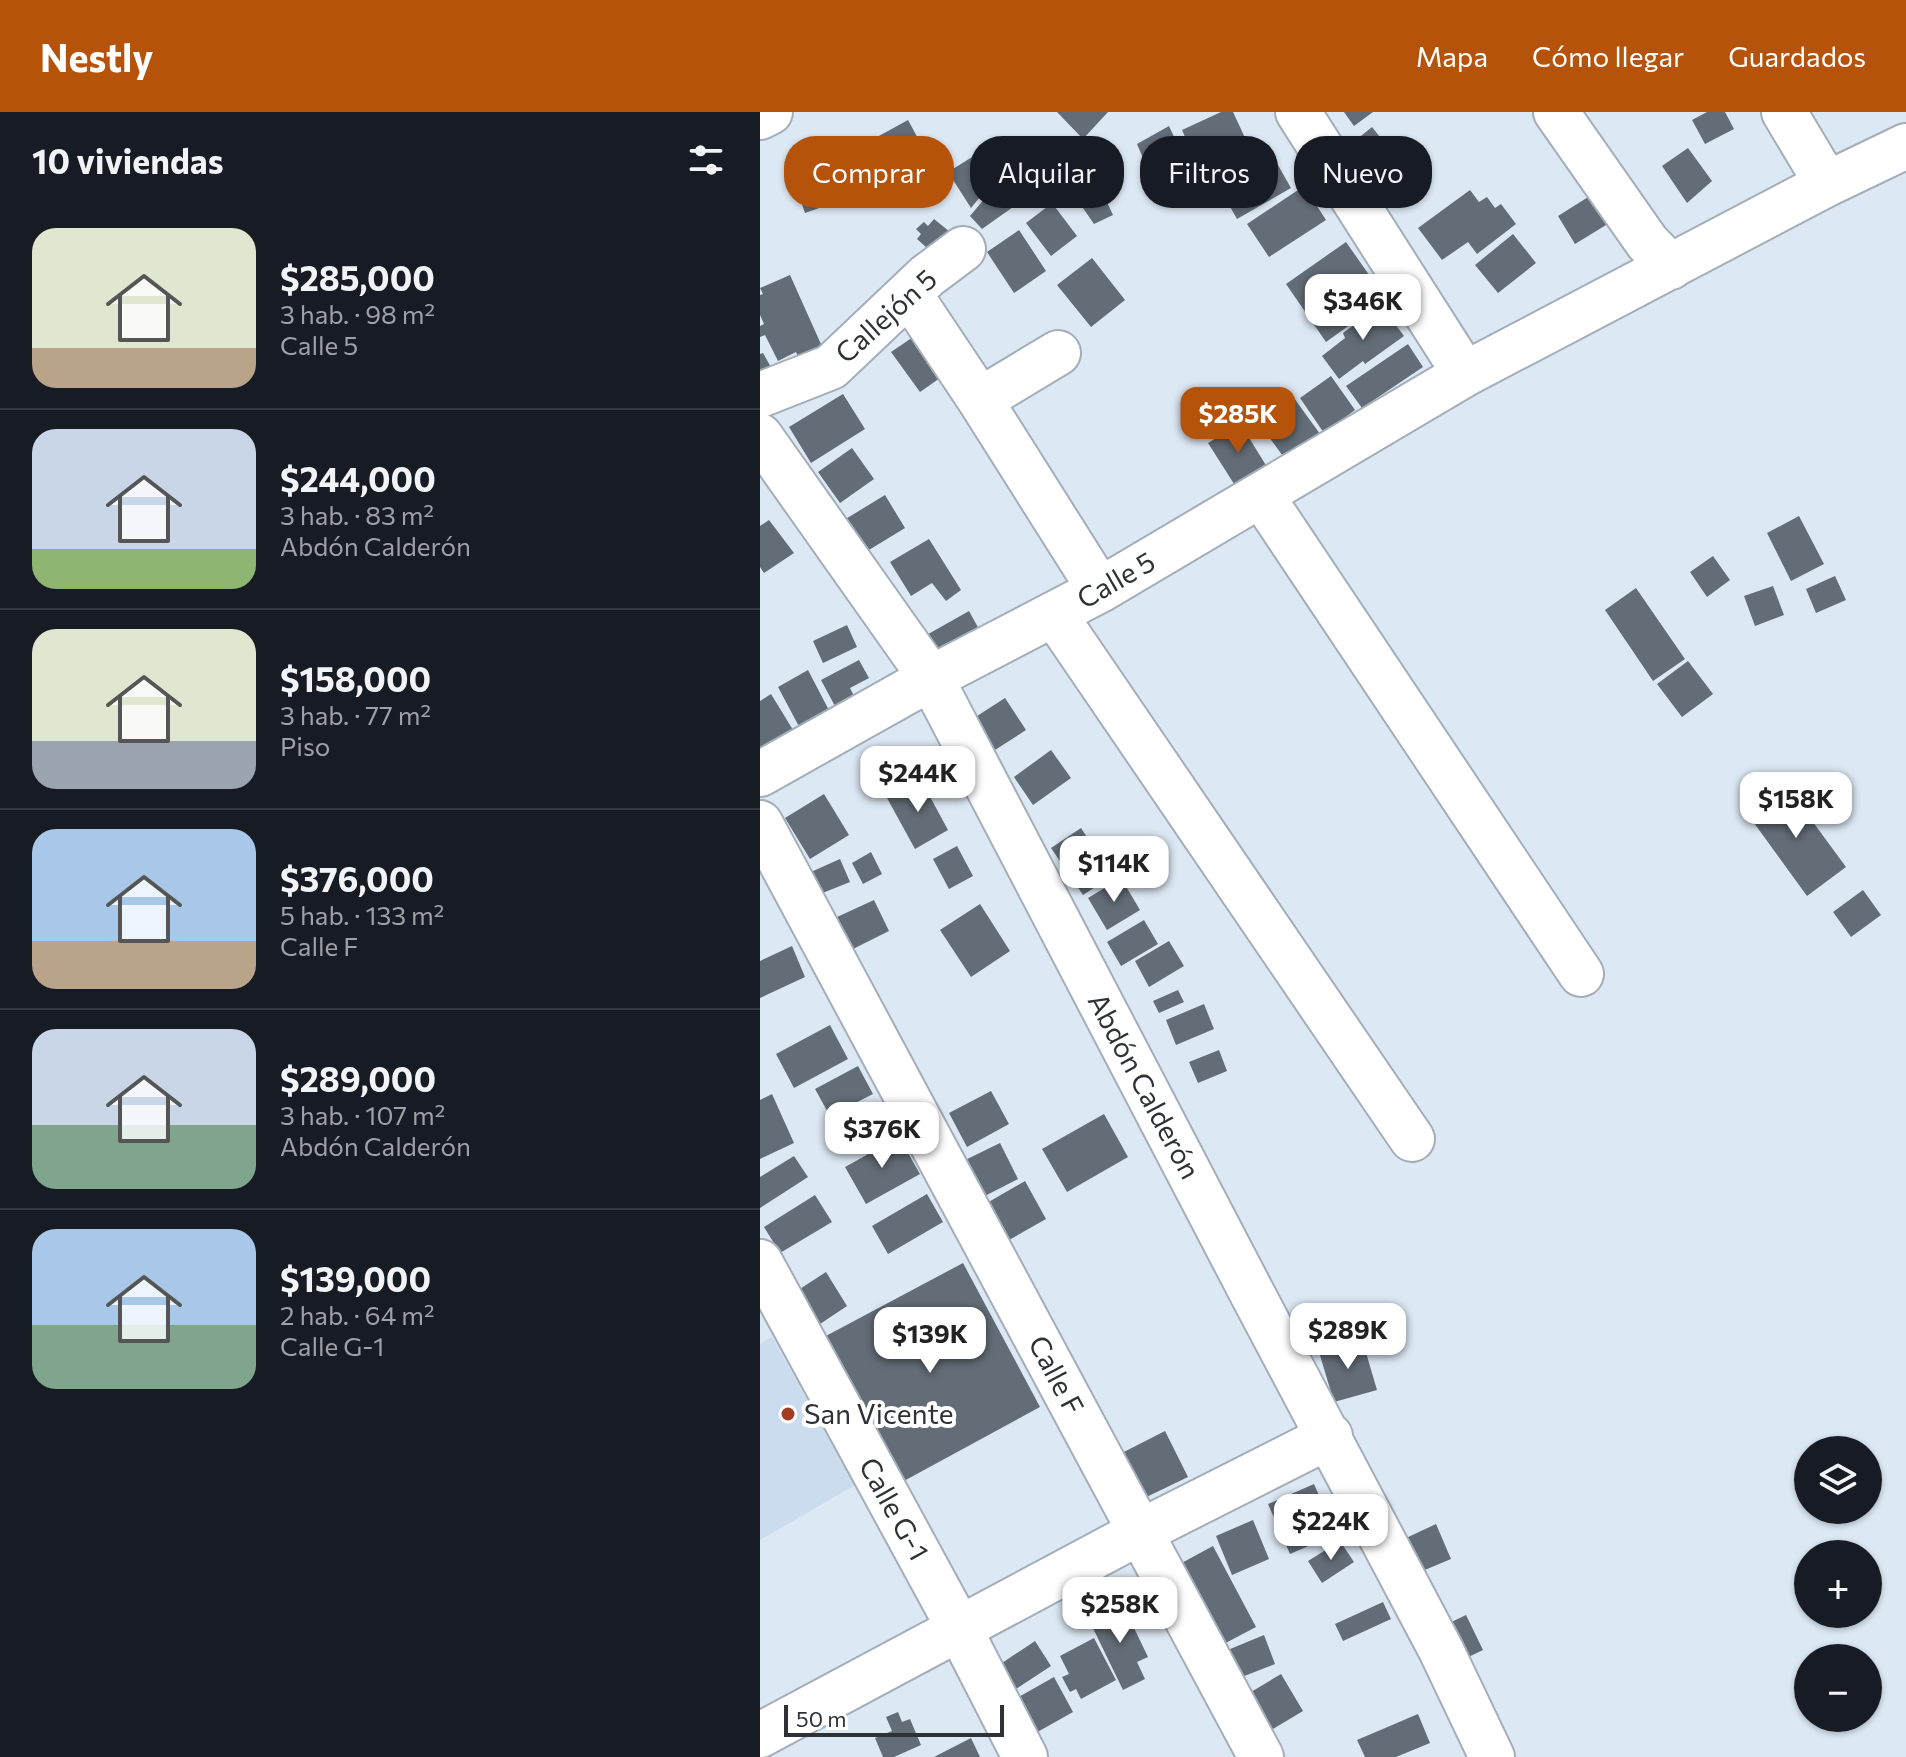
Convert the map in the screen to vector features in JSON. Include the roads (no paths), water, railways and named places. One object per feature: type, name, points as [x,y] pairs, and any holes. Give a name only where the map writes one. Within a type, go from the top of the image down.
[{"type":"street","points":[[760,117],[770,112]]},
{"type":"street","points":[[1298,112],[1465,374]]},
{"type":"street","points":[[1556,112],[1647,242],[1671,267]]},
{"type":"street","points":[[1784,112],[1827,184]]},
{"type":"street","name":"Calle 5","points":[[760,774],[931,678],[1100,590],[1465,374],[1827,184],[1906,146]]},
{"type":"street","name":"Callejón 5","points":[[760,395],[831,367],[927,276],[963,249]]},
{"type":"street","points":[[910,295],[1100,590]]},
{"type":"street","points":[[980,400],[1058,353]]},
{"type":"street","name":"Abdón Calderón","points":[[760,436],[931,678],[1246,1283],[1330,1436],[1441,1650],[1492,1757]]},
{"type":"street","points":[[1261,495],[1581,974]]},
{"type":"street","points":[[1054,614],[1412,1139]]},
{"type":"street","name":"Calle F","points":[[760,823],[1261,1757]]},
{"type":"street","name":"Calle G-1","points":[[760,1262],[959,1628],[1025,1757]]},
{"type":"street","points":[[760,1735],[1140,1532],[1330,1436]]},
{"type":"place","name":"San Vicente","points":[[788,1414]]}]
